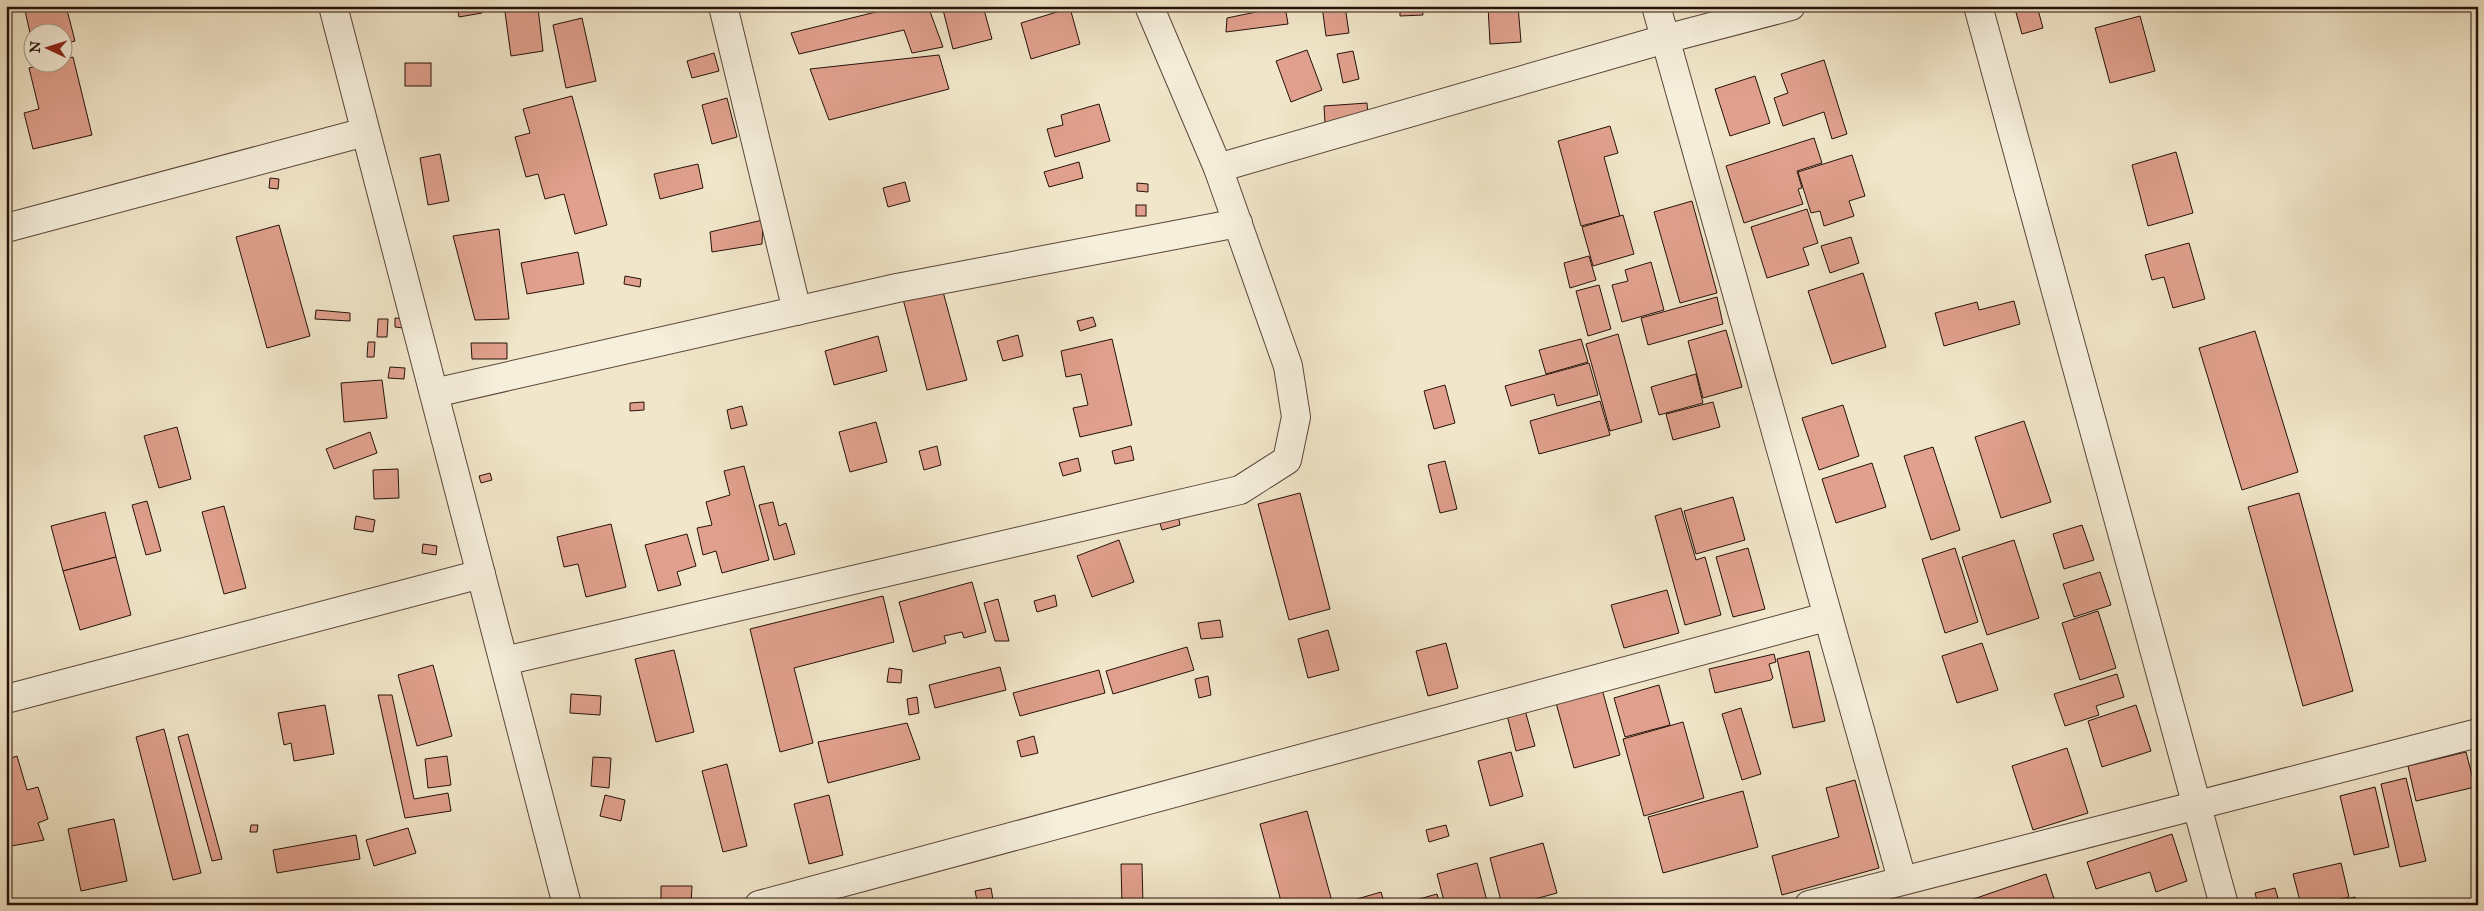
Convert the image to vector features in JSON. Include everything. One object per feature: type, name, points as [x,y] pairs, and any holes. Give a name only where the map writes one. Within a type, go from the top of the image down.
[{"type":"street","points":[[333,6],[567,905]]},
{"type":"street","points":[[723,6],[797,311]]},
{"type":"street","points":[[504,661],[1240,490],[1287,460],[1296,417],[1288,366],[1218,168],[1149,6]]},
{"type":"street","points":[[1656,6],[1826,616],[1902,879]]},
{"type":"street","points":[[1218,168],[1665,39],[1791,6]]},
{"type":"street","points":[[1978,6],[2224,905]]},
{"type":"street","points":[[6,228],[365,132]]},
{"type":"street","points":[[434,393],[897,288],[1238,223]]},
{"type":"street","points":[[6,699],[481,574]]},
{"type":"street","points":[[759,905],[1826,616]]},
{"type":"street","points":[[1809,905],[1902,879],[2478,732]]},
{"type":"building","points":[[24,6],[66,6],[70,22],[28,22]]},
{"type":"building","points":[[457,6],[481,6],[482,13],[459,17]]},
{"type":"building","points":[[574,6],[596,6],[576,12]]},
{"type":"building","points":[[900,6],[928,6],[943,47],[912,53],[904,30],[799,54],[791,33]]},
{"type":"building","points":[[942,6],[983,6],[992,39],[953,49]]},
{"type":"building","points":[[1285,6],[1288,24],[1226,32],[1227,18]]},
{"type":"building","points":[[1322,6],[1345,6],[1349,33],[1326,36]]},
{"type":"building","points":[[1400,6],[1422,6],[1423,15],[1400,16]]},
{"type":"building","points":[[1488,6],[1518,6],[1521,42],[1490,44]]},
{"type":"building","points":[[2025,6],[2037,6],[2043,28],[2022,34],[2015,9]]},
{"type":"building","points":[[538,8],[543,51],[511,56],[505,12]]},
{"type":"building","points":[[1070,8],[1080,44],[1031,59],[1021,23]]},
{"type":"building","points":[[2140,16],[2155,71],[2110,83],[2095,28]]},
{"type":"building","points":[[582,18],[596,81],[566,88],[553,25]]},
{"type":"building","points":[[72,29],[75,41],[72,42]]},
{"type":"building","points":[[1307,50],[1322,90],[1291,102],[1276,61]]},
{"type":"building","points":[[1353,51],[1359,79],[1343,83],[1337,54]]},
{"type":"building","points":[[714,53],[719,71],[692,78],[687,61]]},
{"type":"building","points":[[939,55],[949,89],[829,120],[810,69]]},
{"type":"building","points":[[72,57],[92,135],[33,149],[24,113],[39,109],[30,72],[72,72]]},
{"type":"building","points":[[1824,60],[1847,134],[1832,139],[1824,112],[1783,126],[1774,98],[1788,93],[1781,74]]},
{"type":"building","points":[[405,63],[431,63],[431,86],[405,86]]},
{"type":"building","points":[[1755,76],[1770,123],[1730,136],[1715,89]]},
{"type":"building","points":[[572,96],[607,225],[575,234],[564,194],[545,199],[538,174],[526,177],[515,137],[530,133],[523,109]]},
{"type":"building","points":[[727,98],[737,137],[712,144],[702,105]]},
{"type":"building","points":[[1367,103],[1368,116],[1325,123],[1324,106]]},
{"type":"building","points":[[1099,104],[1110,141],[1055,157],[1047,129],[1063,125],[1061,115]]},
{"type":"building","points":[[1610,126],[1618,153],[1604,157],[1620,216],[1581,226],[1558,141]]},
{"type":"building","points":[[1814,138],[1822,163],[1797,171],[1802,188],[1798,189],[1803,204],[1744,223],[1726,166]]},
{"type":"building","points":[[2176,152],[2193,213],[2148,226],[2132,165]]},
{"type":"building","points":[[440,154],[449,201],[428,205],[420,158]]},
{"type":"building","points":[[1852,155],[1865,196],[1849,201],[1854,216],[1824,226],[1820,211],[1811,213],[1798,172]]},
{"type":"building","points":[[1079,162],[1083,178],[1049,187],[1044,172]]},
{"type":"building","points":[[698,164],[703,188],[660,199],[654,174]]},
{"type":"building","points":[[270,178],[279,179],[278,189],[269,188]]},
{"type":"building","points":[[905,182],[910,201],[888,207],[883,188]]},
{"type":"building","points":[[1137,183],[1148,184],[1148,192],[1137,191]]},
{"type":"building","points":[[1692,201],[1717,293],[1680,303],[1654,212]]},
{"type":"building","points":[[1136,205],[1146,205],[1146,216],[1136,216]]},
{"type":"building","points":[[1807,209],[1818,243],[1803,248],[1809,265],[1767,278],[1751,227]]},
{"type":"building","points":[[1623,215],[1634,254],[1593,266],[1582,227]]},
{"type":"building","points":[[763,220],[762,244],[712,252],[710,232]]},
{"type":"building","points":[[279,225],[310,336],[267,348],[236,237]]},
{"type":"building","points":[[499,229],[509,319],[475,320],[453,236]]},
{"type":"building","points":[[1851,237],[1859,263],[1830,273],[1821,246]]},
{"type":"building","points":[[2189,243],[2205,299],[2173,308],[2164,277],[2152,280],[2145,255]]},
{"type":"building","points":[[578,252],[584,284],[527,294],[521,263]]},
{"type":"building","points":[[1589,256],[1596,280],[1570,288],[1564,263]]},
{"type":"building","points":[[1651,262],[1664,310],[1622,322],[1612,285],[1628,281],[1625,270]]},
{"type":"building","points":[[1863,273],[1886,347],[1832,364],[1808,291]]},
{"type":"building","points":[[625,276],[641,279],[640,287],[624,284]]},
{"type":"building","points":[[1599,285],[1611,329],[1588,336],[1576,291]]},
{"type":"building","points":[[942,288],[967,380],[927,390],[903,299]]},
{"type":"building","points":[[1717,297],[1723,324],[1648,345],[1641,318]]},
{"type":"building","points":[[2014,301],[2020,324],[1944,346],[1935,313],[1977,302],[1979,310]]},
{"type":"building","points":[[316,310],[350,313],[350,321],[315,319]]},
{"type":"building","points":[[1093,317],[1096,326],[1080,331],[1077,321]]},
{"type":"building","points":[[395,318],[404,319],[403,328],[395,327]]},
{"type":"building","points":[[378,319],[388,319],[387,337],[377,337]]},
{"type":"building","points":[[1726,330],[1742,387],[1703,398],[1688,341]]},
{"type":"building","points":[[2255,331],[2298,472],[2242,490],[2199,348]]},
{"type":"building","points":[[1618,334],[1642,422],[1610,431],[1586,344]]},
{"type":"building","points":[[1018,335],[1023,356],[1003,361],[997,341]]},
{"type":"building","points":[[878,336],[887,371],[834,385],[825,351]]},
{"type":"building","points":[[1112,339],[1132,425],[1080,437],[1073,408],[1088,405],[1081,374],[1066,377],[1061,351]]},
{"type":"building","points":[[1581,339],[1588,362],[1546,374],[1539,350]]},
{"type":"building","points":[[368,342],[375,342],[374,357],[367,357]]},
{"type":"building","points":[[471,343],[507,343],[507,359],[472,359]]},
{"type":"building","points":[[1589,363],[1598,395],[1557,406],[1554,394],[1511,406],[1505,386]]},
{"type":"building","points":[[390,367],[405,368],[404,379],[388,378]]},
{"type":"building","points":[[1696,374],[1703,403],[1659,415],[1651,387]]},
{"type":"building","points":[[382,380],[387,418],[344,422],[341,383]]},
{"type":"building","points":[[1445,385],[1455,423],[1434,429],[1424,391]]},
{"type":"building","points":[[1600,401],[1610,435],[1539,454],[1530,421]]},
{"type":"building","points":[[644,402],[644,410],[630,411],[630,403]]},
{"type":"building","points":[[1713,402],[1720,427],[1673,440],[1666,414]]},
{"type":"building","points":[[1843,405],[1859,456],[1819,470],[1802,418]]},
{"type":"building","points":[[742,406],[747,425],[731,429],[727,410]]},
{"type":"building","points":[[2024,421],[2051,502],[2001,518],[1975,437]]},
{"type":"building","points":[[876,422],[887,462],[850,472],[839,432]]},
{"type":"building","points":[[177,427],[191,479],[159,488],[144,436]]},
{"type":"building","points":[[370,432],[377,453],[334,469],[326,449]]},
{"type":"building","points":[[937,446],[941,465],[924,470],[919,451]]},
{"type":"building","points":[[1131,446],[1134,460],[1115,464],[1112,451]]},
{"type":"building","points":[[1933,447],[1960,530],[1931,540],[1904,456]]},
{"type":"building","points":[[1078,458],[1081,471],[1063,476],[1059,463]]},
{"type":"building","points":[[1445,461],[1457,509],[1440,513],[1428,465]]},
{"type":"building","points":[[1872,463],[1886,507],[1836,523],[1822,479]]},
{"type":"building","points":[[744,466],[769,560],[722,573],[716,551],[703,555],[697,528],[712,525],[706,502],[730,495],[724,471]]},
{"type":"building","points":[[398,469],[399,498],[374,499],[373,470]]},
{"type":"building","points":[[490,473],[492,480],[481,483],[479,476]]},
{"type":"building","points":[[1300,493],[1330,609],[1289,620],[1258,504]]},
{"type":"building","points":[[2299,493],[2353,691],[2303,706],[2248,507]]},
{"type":"building","points":[[1733,497],[1745,540],[1696,554],[1684,511]]},
{"type":"building","points":[[147,501],[161,551],[146,555],[132,505]]},
{"type":"building","points":[[773,502],[779,526],[786,523],[795,554],[774,560],[759,505]]},
{"type":"building","points":[[224,506],[246,588],[224,594],[202,512]]},
{"type":"building","points":[[1681,508],[1696,560],[1705,557],[1721,615],[1685,625],[1655,516]]},
{"type":"building","points":[[105,512],[116,557],[63,571],[51,526]]},
{"type":"building","points":[[1178,515],[1180,525],[1162,530],[1159,520]]},
{"type":"building","points":[[356,516],[375,520],[373,532],[354,529]]},
{"type":"building","points":[[611,524],[626,587],[586,597],[578,564],[564,567],[557,537]]},
{"type":"building","points":[[2082,525],[2094,560],[2064,569],[2053,534]]},
{"type":"building","points":[[687,534],[696,566],[677,572],[681,585],[658,591],[645,545]]},
{"type":"building","points":[[1119,540],[1134,582],[1092,597],[1077,556]]},
{"type":"building","points":[[2014,540],[2039,618],[1987,635],[1962,557]]},
{"type":"building","points":[[423,544],[437,546],[436,555],[422,553]]},
{"type":"building","points":[[1748,548],[1765,609],[1733,617],[1716,557]]},
{"type":"building","points":[[1955,548],[1978,622],[1945,633],[1922,559]]},
{"type":"building","points":[[116,557],[131,615],[80,630],[63,571]]},
{"type":"building","points":[[2100,572],[2111,605],[2074,617],[2063,584]]},
{"type":"building","points":[[972,582],[986,632],[964,638],[962,632],[944,636],[946,643],[913,652],[899,602]]},
{"type":"building","points":[[1667,590],[1679,633],[1624,648],[1611,605]]},
{"type":"building","points":[[1055,595],[1057,606],[1037,612],[1034,601]]},
{"type":"building","points":[[883,596],[894,642],[794,668],[813,743],[780,752],[750,629]]},
{"type":"building","points":[[998,599],[1009,641],[995,641],[984,603]]},
{"type":"building","points":[[2098,611],[2116,668],[2080,680],[2062,623]]},
{"type":"building","points":[[1220,620],[1223,637],[1201,639],[1198,623]]},
{"type":"building","points":[[1328,630],[1339,670],[1308,678],[1298,639]]},
{"type":"building","points":[[1446,643],[1458,688],[1428,696],[1416,651]]},
{"type":"building","points":[[1982,643],[1998,690],[1957,703],[1942,656]]},
{"type":"building","points":[[1187,647],[1194,670],[1113,694],[1106,671]]},
{"type":"building","points":[[674,650],[694,732],[656,742],[635,659]]},
{"type":"building","points":[[1809,651],[1825,721],[1793,728],[1777,659]]},
{"type":"building","points":[[1774,654],[1776,662],[1769,664],[1773,678],[1771,680],[1715,693],[1709,669]]},
{"type":"building","points":[[433,665],[452,736],[417,746],[398,675]]},
{"type":"building","points":[[1000,667],[1006,690],[935,708],[929,685]]},
{"type":"building","points":[[889,668],[902,670],[901,683],[887,682]]},
{"type":"building","points":[[1099,670],[1105,693],[1020,716],[1013,693]]},
{"type":"building","points":[[2117,674],[2124,697],[2096,706],[2099,715],[2065,726],[2054,694]]},
{"type":"building","points":[[1208,676],[1211,695],[1199,698],[1195,679]]},
{"type":"building","points":[[1659,685],[1670,725],[1625,737],[1614,698]]},
{"type":"building","points":[[1602,689],[1620,755],[1574,768],[1556,703]]},
{"type":"building","points":[[571,694],[601,696],[600,715],[570,713]]},
{"type":"building","points":[[378,695],[392,695],[414,799],[448,793],[451,811],[405,818]]},
{"type":"building","points":[[917,697],[919,713],[909,715],[907,699]]},
{"type":"building","points":[[325,705],[334,754],[294,761],[291,743],[284,745],[278,713]]},
{"type":"building","points":[[2136,705],[2151,751],[2102,767],[2088,721]]},
{"type":"building","points":[[1741,708],[1761,774],[1742,780],[1722,714]]},
{"type":"building","points":[[1525,710],[1535,746],[1516,751],[1507,715]]},
{"type":"building","points":[[1683,722],[1704,798],[1644,816],[1623,739]]},
{"type":"building","points":[[907,723],[920,759],[828,783],[818,742]]},
{"type":"building","points":[[164,729],[201,873],[173,880],[136,737]]},
{"type":"building","points":[[188,734],[222,859],[212,861],[178,737]]},
{"type":"building","points":[[1034,736],[1038,753],[1021,757],[1017,741]]},
{"type":"building","points":[[2067,748],[2088,813],[2033,830],[2012,766]]},
{"type":"building","points":[[1511,752],[1523,796],[1490,806],[1478,761]]},
{"type":"building","points":[[2466,752],[2475,787],[2416,801],[2408,766]]},
{"type":"building","points":[[17,756],[27,790],[38,787],[48,819],[38,823],[44,840],[6,847],[6,760]]},
{"type":"building","points":[[447,756],[451,785],[428,788],[425,759]]},
{"type":"building","points":[[593,757],[611,758],[609,788],[591,786]]},
{"type":"building","points":[[727,764],[747,846],[723,852],[702,771]]},
{"type":"building","points":[[2406,778],[2426,861],[2400,867],[2381,784]]},
{"type":"building","points":[[1855,780],[1879,868],[1782,895],[1772,856],[1839,837],[1826,788]]},
{"type":"building","points":[[2375,787],[2389,847],[2354,855],[2340,796]]},
{"type":"building","points":[[1743,791],[1758,847],[1663,873],[1648,817]]},
{"type":"building","points":[[605,795],[625,800],[621,821],[600,816]]},
{"type":"building","points":[[829,795],[843,855],[809,864],[794,804]]},
{"type":"building","points":[[1307,811],[1333,905],[1282,905],[1260,824]]},
{"type":"building","points":[[114,819],[127,881],[81,891],[68,829]]},
{"type":"building","points":[[251,825],[258,825],[257,832],[250,832]]},
{"type":"building","points":[[1446,825],[1449,836],[1429,842],[1426,830]]},
{"type":"building","points":[[408,828],[416,853],[374,866],[366,840]]},
{"type":"building","points":[[2172,834],[2187,881],[2156,892],[2150,872],[2096,889],[2087,862]]},
{"type":"building","points":[[356,835],[360,859],[277,873],[273,850]]},
{"type":"building","points":[[1543,843],[1557,893],[1513,905],[1502,905],[1490,858]]},
{"type":"building","points":[[1477,863],[1488,905],[1445,905],[1437,874]]},
{"type":"building","points":[[2341,863],[2349,897],[2316,905],[2301,905],[2293,874]]},
{"type":"building","points":[[1121,864],[1142,864],[1143,905],[1122,905]]},
{"type":"building","points":[[2046,874],[2056,905],[1962,905],[1962,903]]},
{"type":"building","points":[[661,886],[692,886],[691,905],[661,905]]},
{"type":"building","points":[[991,888],[994,905],[978,905],[975,891]]},
{"type":"building","points":[[2275,888],[2280,905],[2258,905],[2255,893]]},
{"type":"building","points":[[1381,892],[1385,905],[1340,905],[1340,904]]},
{"type":"building","points":[[1437,894],[1440,905],[1398,905]]},
{"type":"building","points":[[2355,897],[2357,905],[2323,905]]},
{"type":"building","points":[[2192,899],[2194,905],[2170,905]]}]
